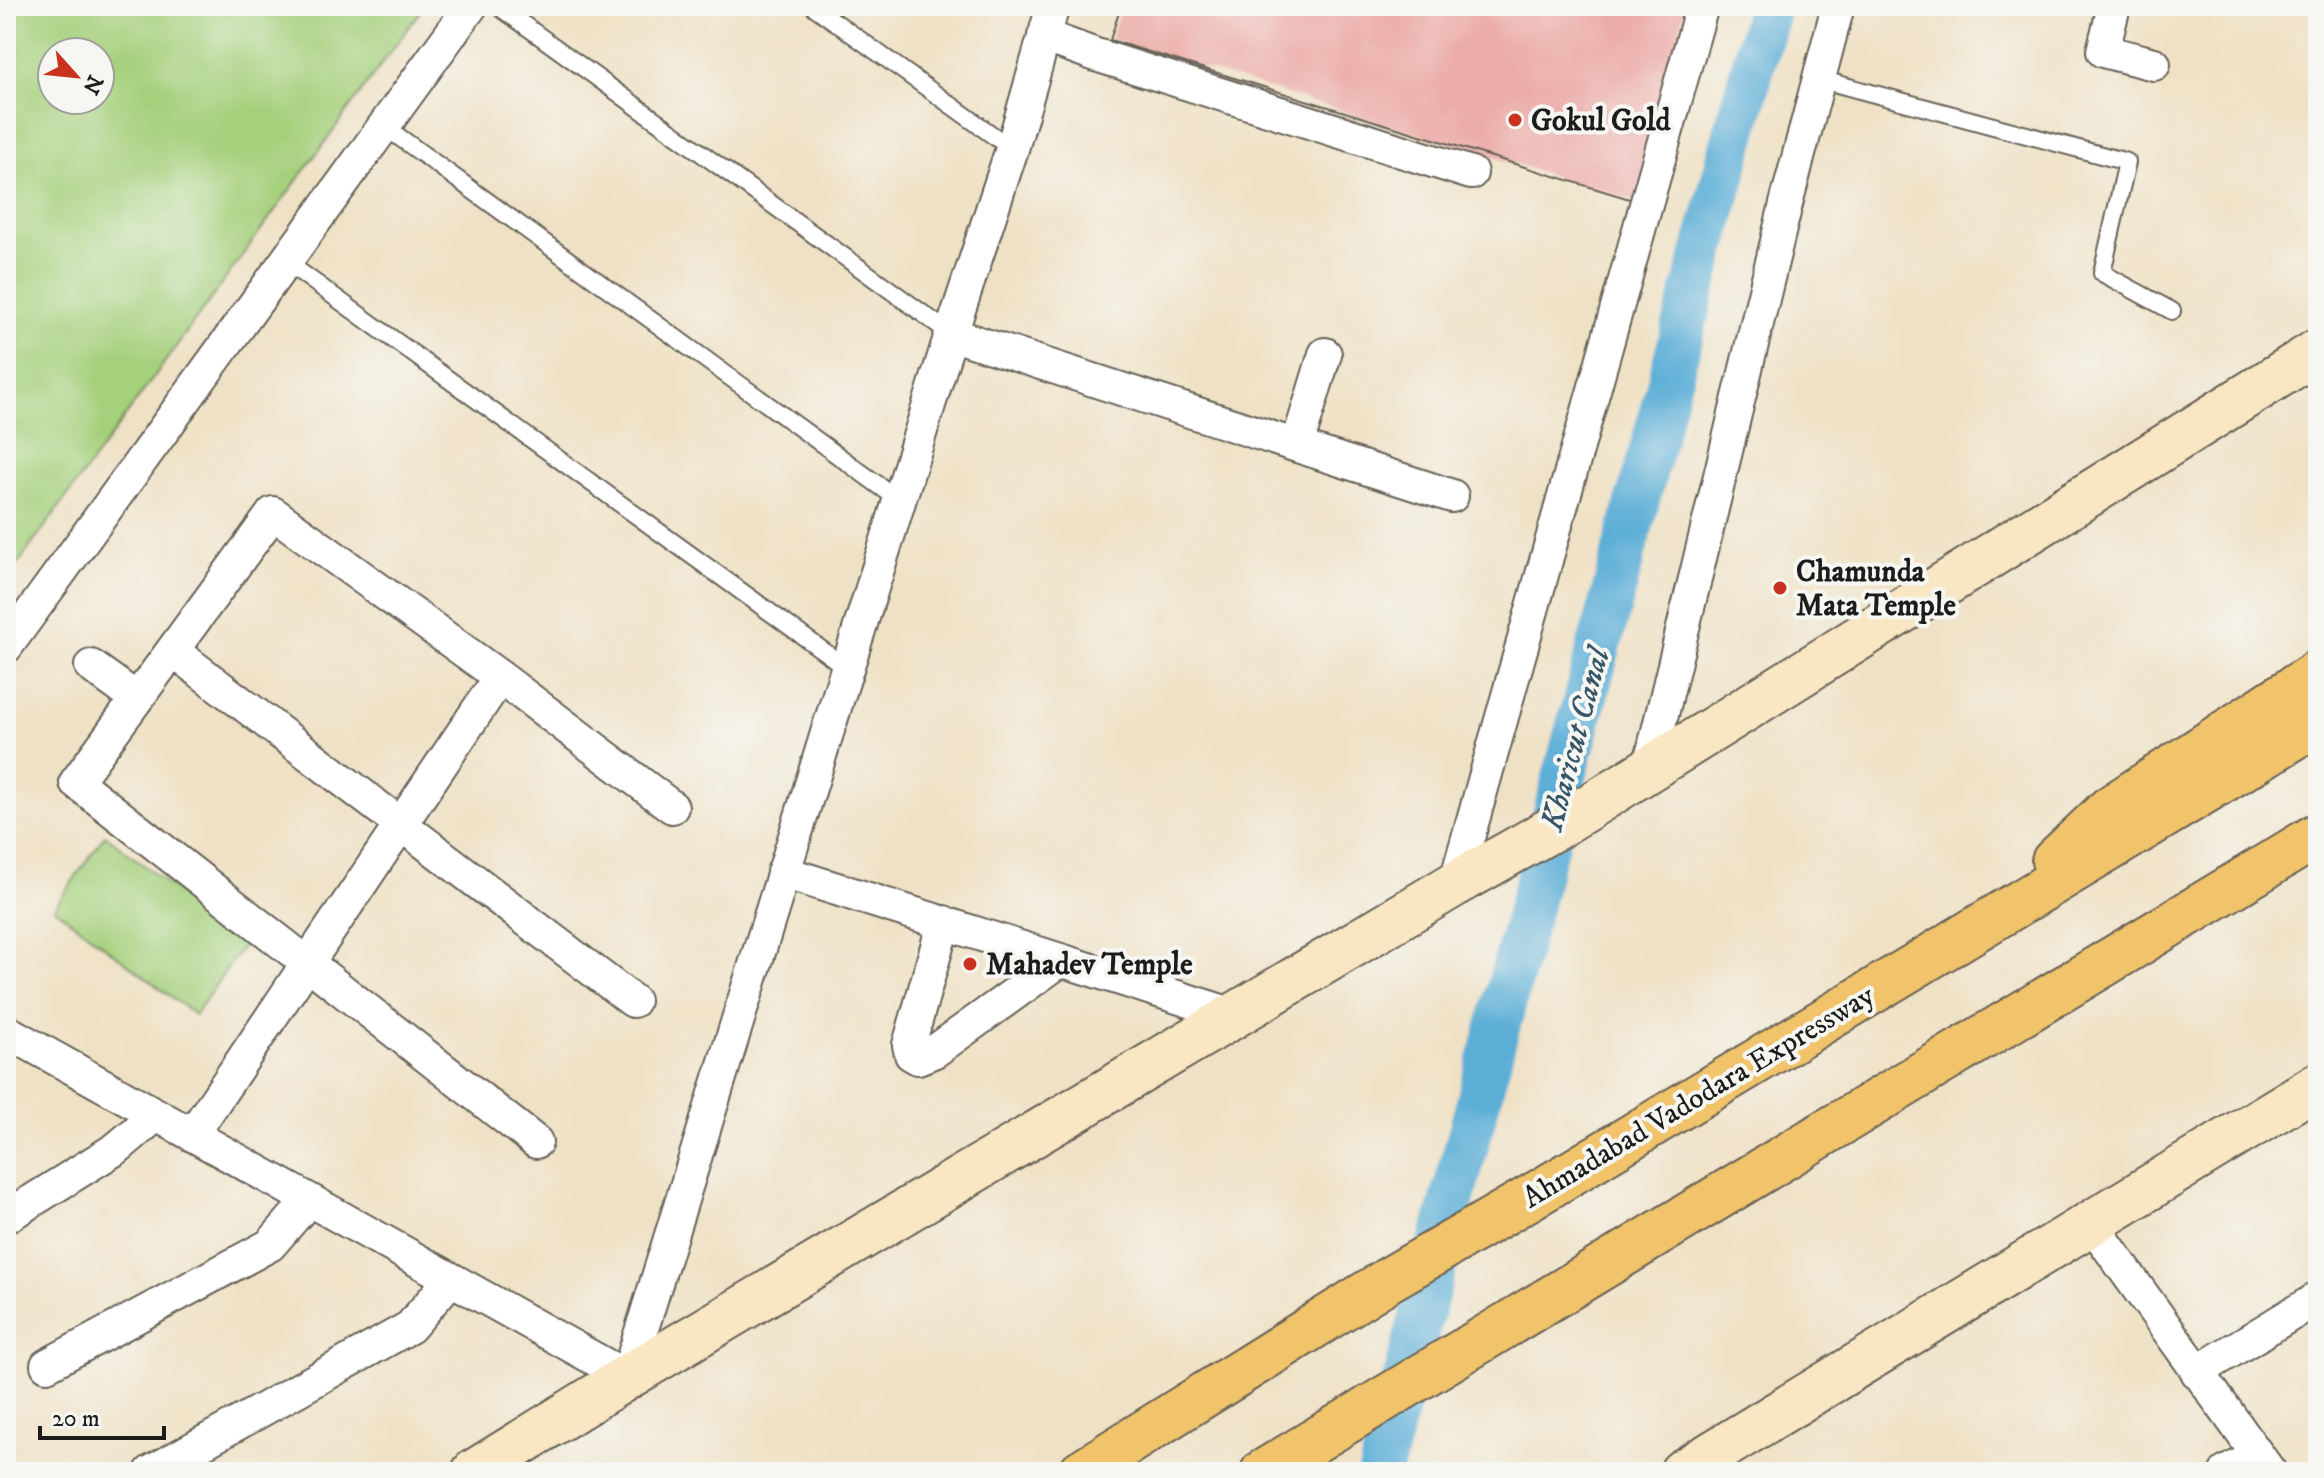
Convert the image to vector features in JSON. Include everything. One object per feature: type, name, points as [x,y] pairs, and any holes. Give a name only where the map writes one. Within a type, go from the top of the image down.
[{"type":"highway","points":[[1994,918],[2110,808],[2318,672]]},
{"type":"highway","name":"Ahmadabad Vadodara Expressway","points":[[1081,1472],[1388,1280],[1543,1190],[2318,723]]},
{"type":"highway","points":[[1263,1472],[2318,835]]},
{"type":"highway","points":[[2230,888],[2318,855]]},
{"type":"street","points":[[6,647],[471,6]]},
{"type":"street","points":[[627,1377],[951,334],[1012,149],[1053,6]]},
{"type":"street","points":[[1455,884],[1702,6]]},
{"type":"street","points":[[1649,768],[1783,215],[1838,6]]},
{"type":"street","points":[[2114,6],[2103,51],[2154,64]]},
{"type":"street","points":[[1044,36],[1471,173]]},
{"type":"street","points":[[951,334],[1452,496]]},
{"type":"street","points":[[474,1472],[627,1377],[1553,828],[2318,351]]},
{"type":"street","points":[[1297,446],[1325,354]]},
{"type":"street","points":[[536,1142],[76,782],[273,513],[500,677],[672,807]]},
{"type":"street","points":[[173,651],[633,1001]]},
{"type":"street","points":[[91,666],[137,699]]},
{"type":"street","points":[[192,1135],[500,677]]},
{"type":"street","points":[[783,872],[1234,1015]]},
{"type":"street","points":[[944,922],[909,1045],[911,1054],[918,1058],[935,1051],[1061,960]]},
{"type":"street","points":[[6,1031],[627,1377]]},
{"type":"street","points":[[1698,1469],[2318,1085]]},
{"type":"street","points":[[6,1217],[117,1148],[156,1115]]},
{"type":"street","points":[[47,1365],[270,1245],[309,1200]]},
{"type":"street","points":[[2091,1223],[2264,1464],[2226,1472]]},
{"type":"street","points":[[151,1472],[410,1327],[451,1279]]},
{"type":"street","points":[[2197,1372],[2318,1298]]},
{"type":"lane","points":[[498,6],[951,334]]},
{"type":"lane","points":[[813,6],[1012,149]]},
{"type":"lane","points":[[1819,79],[2127,162],[2102,273],[2172,311]]},
{"type":"lane","points":[[384,126],[899,500]]},
{"type":"lane","points":[[285,261],[847,668]]},
{"type":"green space","points":[[6,6],[424,6],[6,580]]},
{"type":"green space","points":[[105,835],[244,944],[195,1015],[54,908]]},
{"type":"building","name":"Gokul Gold","points":[[1121,6],[1686,6],[1636,201],[1110,40]]},
{"type":"waterway","name":"Kharicut Canal","points":[[1380,1472],[1769,6]]},
{"type":"place","name":"Gokul Gold","points":[[1515,120]]},
{"type":"place","name":"Chamunda Mata Temple","points":[[1780,588]]},
{"type":"place","name":"Mahadev Temple","points":[[970,964]]}]
